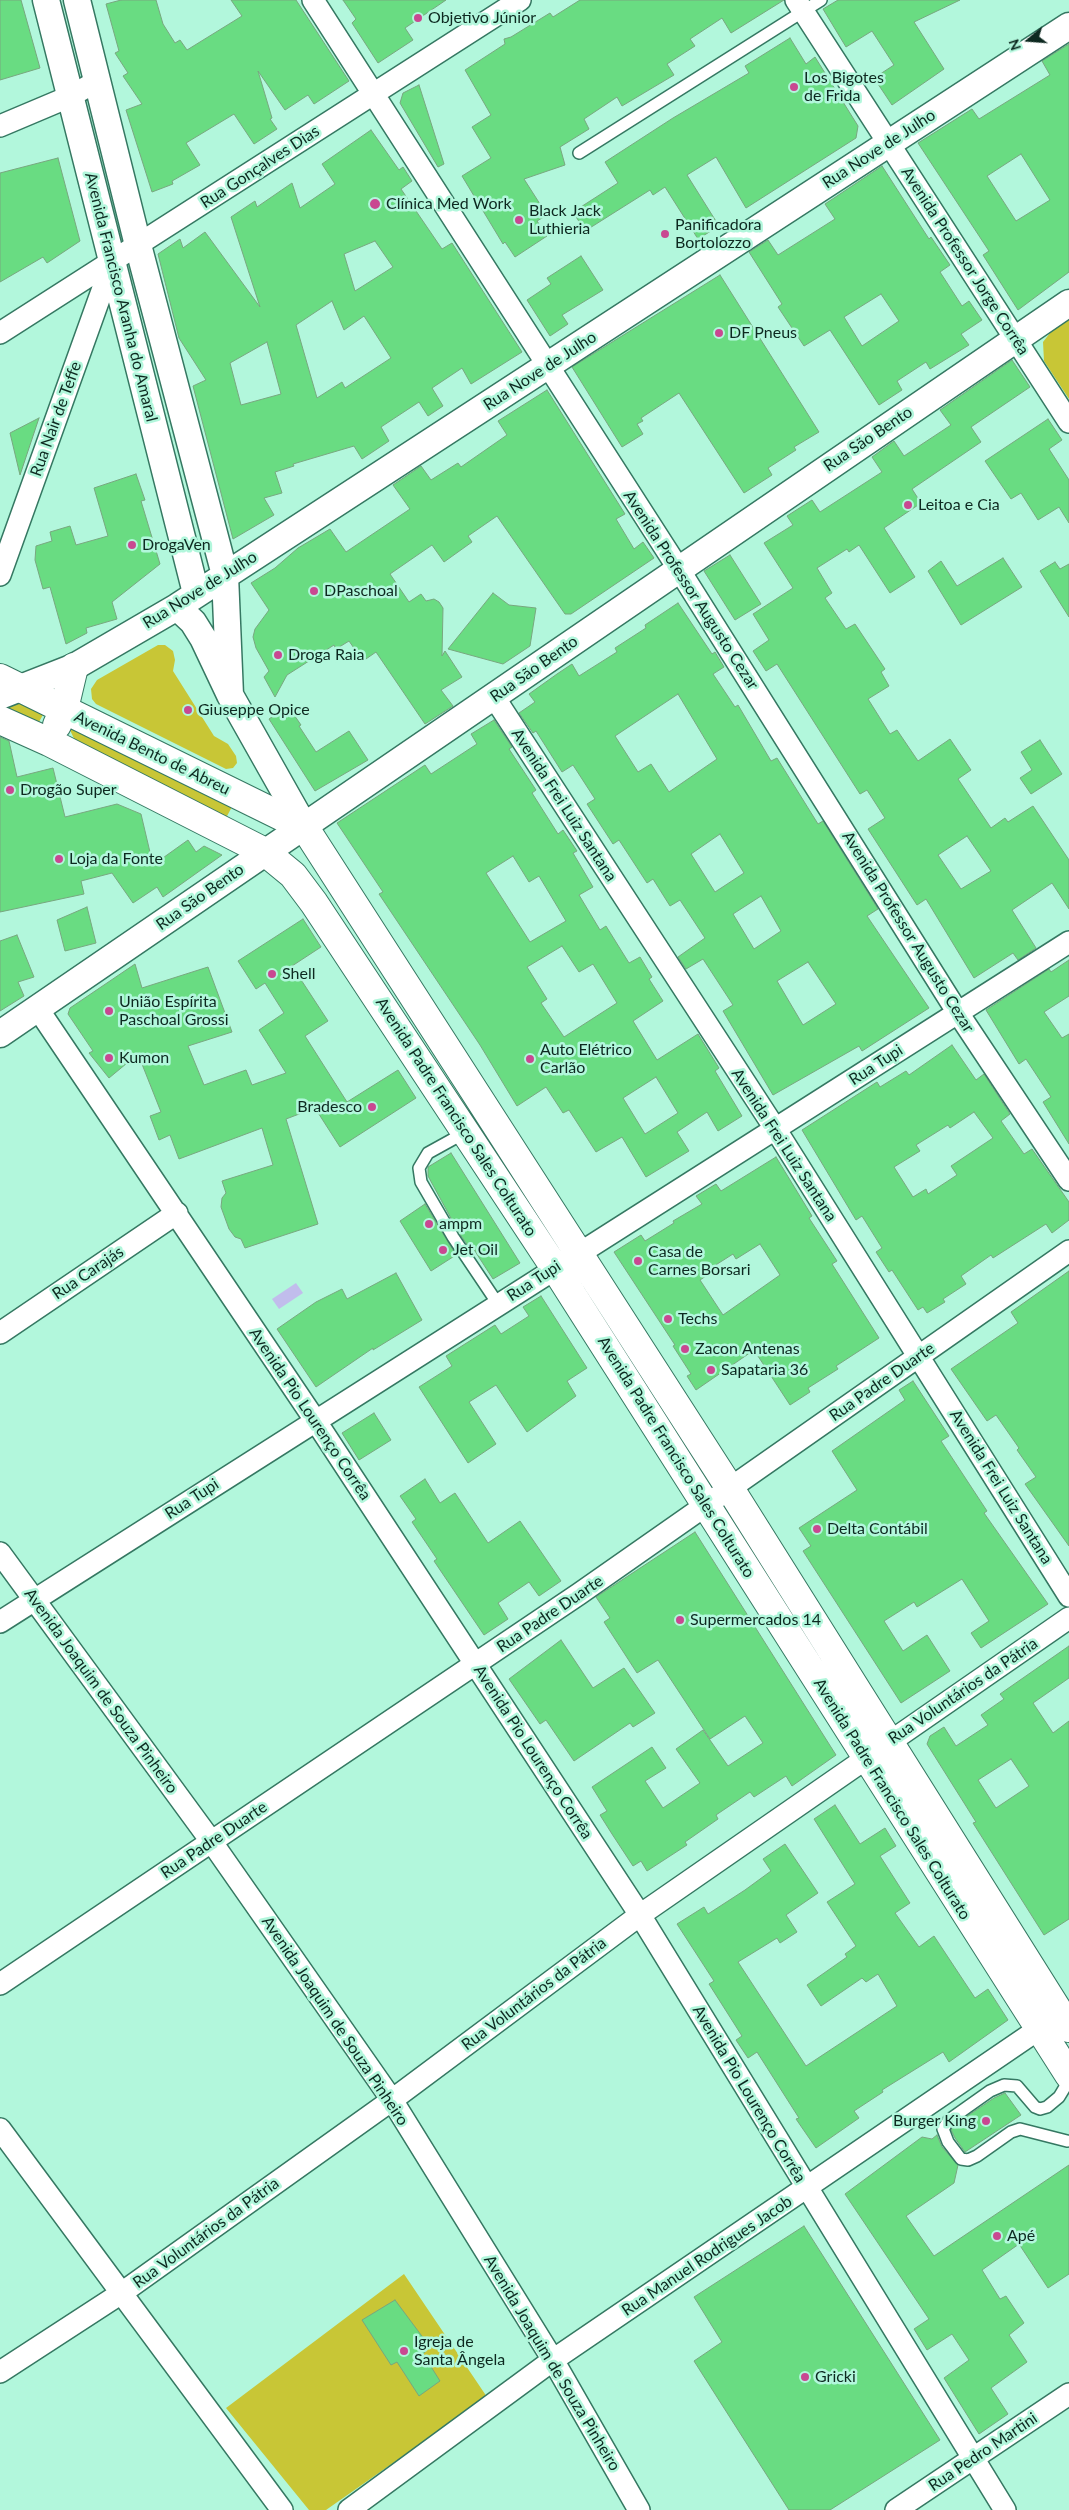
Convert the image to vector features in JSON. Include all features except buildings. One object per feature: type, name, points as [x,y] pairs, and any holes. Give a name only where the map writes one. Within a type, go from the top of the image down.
[{"type":"main road","points":[[49,742],[64,709],[74,667]]},
{"type":"main road","name":"Avenida Bento de Abreu","points":[[7,687],[64,709],[305,828]]},
{"type":"main road","points":[[0,720],[49,742],[265,852]]},
{"type":"main road","name":"Avenida Padre Francisco Sales Colturato","points":[[305,828],[731,1490],[889,1742],[1059,2020],[1067,2072]]},
{"type":"main road","name":"Avenida Padre Francisco Sales Colturato","points":[[265,852],[293,875],[314,903],[555,1268],[867,1758],[1059,2020]]},
{"type":"street","name":"Avenida Francisco Aranha do Amaral","points":[[47,0],[112,263],[187,600]]},
{"type":"street","name":"Avenida Francisco Aranha do Amaral","points":[[77,0],[138,245],[225,575],[230,695]]},
{"type":"street","name":"Avenida Professor Augusto Cezar","points":[[312,0],[678,568],[958,1012],[1069,1180]]},
{"type":"street","name":"Rua Gonçalves Dias","points":[[0,333],[520,0]]},
{"type":"street","name":"Avenida Professor Jorge Corrêa","points":[[799,6],[1069,422]]},
{"type":"street","name":"Rua Nove de Julho","points":[[7,687],[74,667],[187,600],[548,367],[1069,26]]},
{"type":"street","points":[[0,126],[70,96],[97,81]]},
{"type":"street","name":"Rua Nair de Teffe","points":[[0,575],[112,263]]},
{"type":"street","name":"Rua São Bento","points":[[0,1034],[265,852],[305,828],[678,568],[1069,303]]},
{"type":"street","points":[[187,600],[193,622],[203,638],[230,695],[305,828]]},
{"type":"street","name":"Avenida Frei Luiz Santana","points":[[494,697],[776,1130],[1069,1596]]},
{"type":"street","name":"Rua Tupi","points":[[0,1622],[578,1252],[776,1130],[1069,942]]},
{"type":"street","name":"Avenida Pio Lourenço Corrêa","points":[[38,1009],[315,1420],[640,1915],[1004,2510]]},
{"type":"street","name":"Rua Carajás","points":[[0,1333],[177,1213]]},
{"type":"street","name":"Rua Padre Duarte","points":[[0,1984],[476,1665],[731,1490],[1069,1251]]},
{"type":"street","name":"Avenida Joaquim de Souza Pinheiro","points":[[0,1553],[211,1841],[392,2100],[553,2360],[639,2510]]},
{"type":"street","name":"Rua Voluntários da Pátria","points":[[0,2372],[123,2292],[392,2100],[640,1915],[1069,1618]]},
{"type":"street","name":"Rua Manuel Rodrigues Jacob","points":[[349,2510],[553,2360],[1059,2020]]},
{"type":"street","points":[[0,2129],[123,2292],[282,2510]]},
{"type":"street","name":"Rua Pedro Martini","points":[[896,2510],[1069,2394]]},
{"type":"lane","points":[[579,153],[799,6],[821,0]]},
{"type":"lane","points":[[466,1132],[428,1153],[419,1168],[421,1182],[453,1237],[498,1304]]},
{"type":"lane","points":[[1067,2072],[1065,2087],[1059,2097],[1047,2107],[1040,2109],[1035,2107],[1017,2086],[1004,2085],[990,2091],[948,2120],[943,2129],[948,2142],[961,2159],[968,2160],[977,2156],[1011,2132],[1020,2129],[1067,2141]]},
{"type":"shaded area","points":[[1069,318],[1069,399],[1044,361],[1043,342],[1050,333]]},
{"type":"shaded area","points":[[158,645],[165,645],[173,651],[175,660],[173,671],[214,736],[228,744],[236,756],[237,763],[233,768],[226,769],[96,704],[92,699],[91,689],[97,680]]},
{"type":"shaded area","points":[[19,696],[45,711],[39,722],[0,705]]},
{"type":"shaded area","points":[[73,721],[235,801],[226,818],[77,745],[70,730]]},
{"type":"shaded area","points":[[296,1283],[303,1293],[279,1309],[272,1299]]},
{"type":"shaded area","points":[[404,2274],[487,2397],[326,2510],[309,2510],[226,2408]]},
{"type":"place","name":"Objetivo Júnior","points":[[418,18]]},
{"type":"place","name":"Los Bigotes de Frida","points":[[794,87]]},
{"type":"place","name":"Clínica Med Work","points":[[375,204]]},
{"type":"place","name":"Black Jack Luthieria","points":[[519,220]]},
{"type":"place","name":"Panificadora Bortolozzo","points":[[665,234]]},
{"type":"place","name":"DF Pneus","points":[[719,333]]},
{"type":"place","name":"Leitoa e Cia","points":[[908,505]]},
{"type":"place","name":"DrogaVen","points":[[132,545]]},
{"type":"place","name":"DPaschoal","points":[[314,591]]},
{"type":"place","name":"Droga Raia","points":[[278,655]]},
{"type":"place","name":"Giuseppe Opice","points":[[188,710]]},
{"type":"place","name":"Drogão Super","points":[[10,790]]},
{"type":"place","name":"Loja da Fonte","points":[[59,859]]},
{"type":"place","name":"Shell","points":[[272,974]]},
{"type":"place","name":"União Espírita Paschoal Grossi","points":[[109,1011]]},
{"type":"place","name":"Kumon","points":[[109,1058]]},
{"type":"place","name":"Auto Elétrico Carlão","points":[[530,1059]]},
{"type":"place","name":"Bradesco","points":[[372,1107]]},
{"type":"place","name":"ampm","points":[[429,1224]]},
{"type":"place","name":"Jet Oil","points":[[443,1250]]},
{"type":"place","name":"Casa de Carnes Borsari","points":[[638,1261]]},
{"type":"place","name":"Techs","points":[[668,1319]]},
{"type":"place","name":"Zacon Antenas","points":[[685,1349]]},
{"type":"place","name":"Sapataria 36","points":[[711,1370]]},
{"type":"place","name":"Delta Contábil","points":[[817,1529]]},
{"type":"place","name":"Supermercados 14","points":[[680,1620]]},
{"type":"place","name":"Burger King","points":[[986,2121]]},
{"type":"place","name":"Apé","points":[[997,2236]]},
{"type":"place","name":"Igreja de Santa Ângela","points":[[404,2351]]},
{"type":"place","name":"Gricki","points":[[805,2377]]}]
